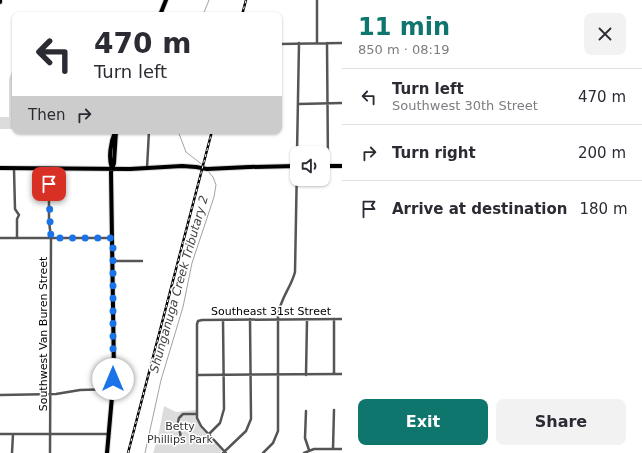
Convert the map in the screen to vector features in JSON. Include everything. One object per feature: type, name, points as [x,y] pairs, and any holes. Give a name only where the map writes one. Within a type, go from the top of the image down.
[{"type":"main road","points":[[161,12],[166,0]]},
{"type":"main road","points":[[107,453],[113,389],[112,168],[114,163],[116,134]]},
{"type":"main road","points":[[0,168],[147,168],[182,166],[196,167],[207,170],[290,165]]},
{"type":"main road","points":[[330,166],[342,166]]},
{"type":"street","points":[[317,0],[317,43]]},
{"type":"street","points":[[297,146],[299,43]]},
{"type":"street","points":[[326,146],[328,43]]},
{"type":"street","points":[[282,44],[342,43]]},
{"type":"street","points":[[298,104],[342,103]]},
{"type":"street","points":[[147,168],[149,134]]},
{"type":"street","points":[[14,168],[15,209],[19,215],[17,219],[17,238]]},
{"type":"street","name":"Southwest Van Buren Street","points":[[49,168],[51,238],[50,453]]},
{"type":"street","points":[[263,453],[273,443],[278,433],[278,319],[281,301],[293,279],[295,272],[297,186]]},
{"type":"street","points":[[0,238],[113,238]]},
{"type":"street","points":[[113,261],[142,261]]},
{"type":"street","points":[[250,319],[251,375],[251,414],[249,425],[243,434],[225,452],[199,423],[197,414],[198,375],[251,375],[279,375],[306,375],[342,374]]},
{"type":"street","points":[[334,319],[334,374]]},
{"type":"street","name":"Southeast 31st Street","points":[[198,375],[197,324],[199,320],[342,319]]},
{"type":"street","points":[[209,434],[220,423],[224,409],[223,320]]},
{"type":"street","points":[[306,375],[307,320]]},
{"type":"street","points":[[0,395],[60,394],[76,390],[120,390]]},
{"type":"street","points":[[333,449],[334,410]]},
{"type":"street","points":[[306,411],[306,438],[309,450]]},
{"type":"street","points":[[182,438],[178,422],[179,418],[183,414],[197,414]]},
{"type":"street","points":[[0,434],[108,434]]},
{"type":"street","points":[[12,453],[13,434]]},
{"type":"street","points":[[304,453],[314,448],[342,449]]},
{"type":"green space","points":[[12,72],[12,129],[0,129],[0,117],[9,117],[9,79]]},
{"type":"green space","name":"Betty Phillips Park","points":[[164,406],[176,412],[196,410],[197,418],[202,429],[222,451],[220,453],[153,453],[158,437]]},
{"type":"waterway","name":"Shunganuga Creek Tributary 2","points":[[204,12],[209,0]]},
{"type":"waterway","name":"Shunganuga Creek Tributary 2","points":[[179,134],[186,152],[204,166]]},
{"type":"waterway","name":"Shunganuga Creek Tributary 2","points":[[145,453],[161,380],[183,307],[192,263],[214,197],[216,185],[213,177],[207,170]]},
{"type":"railway","points":[[243,12],[246,0]]},
{"type":"railway","points":[[128,453],[211,134]]},
{"type":"route","points":[[49,184],[51,238],[113,238],[113,379]]}]
